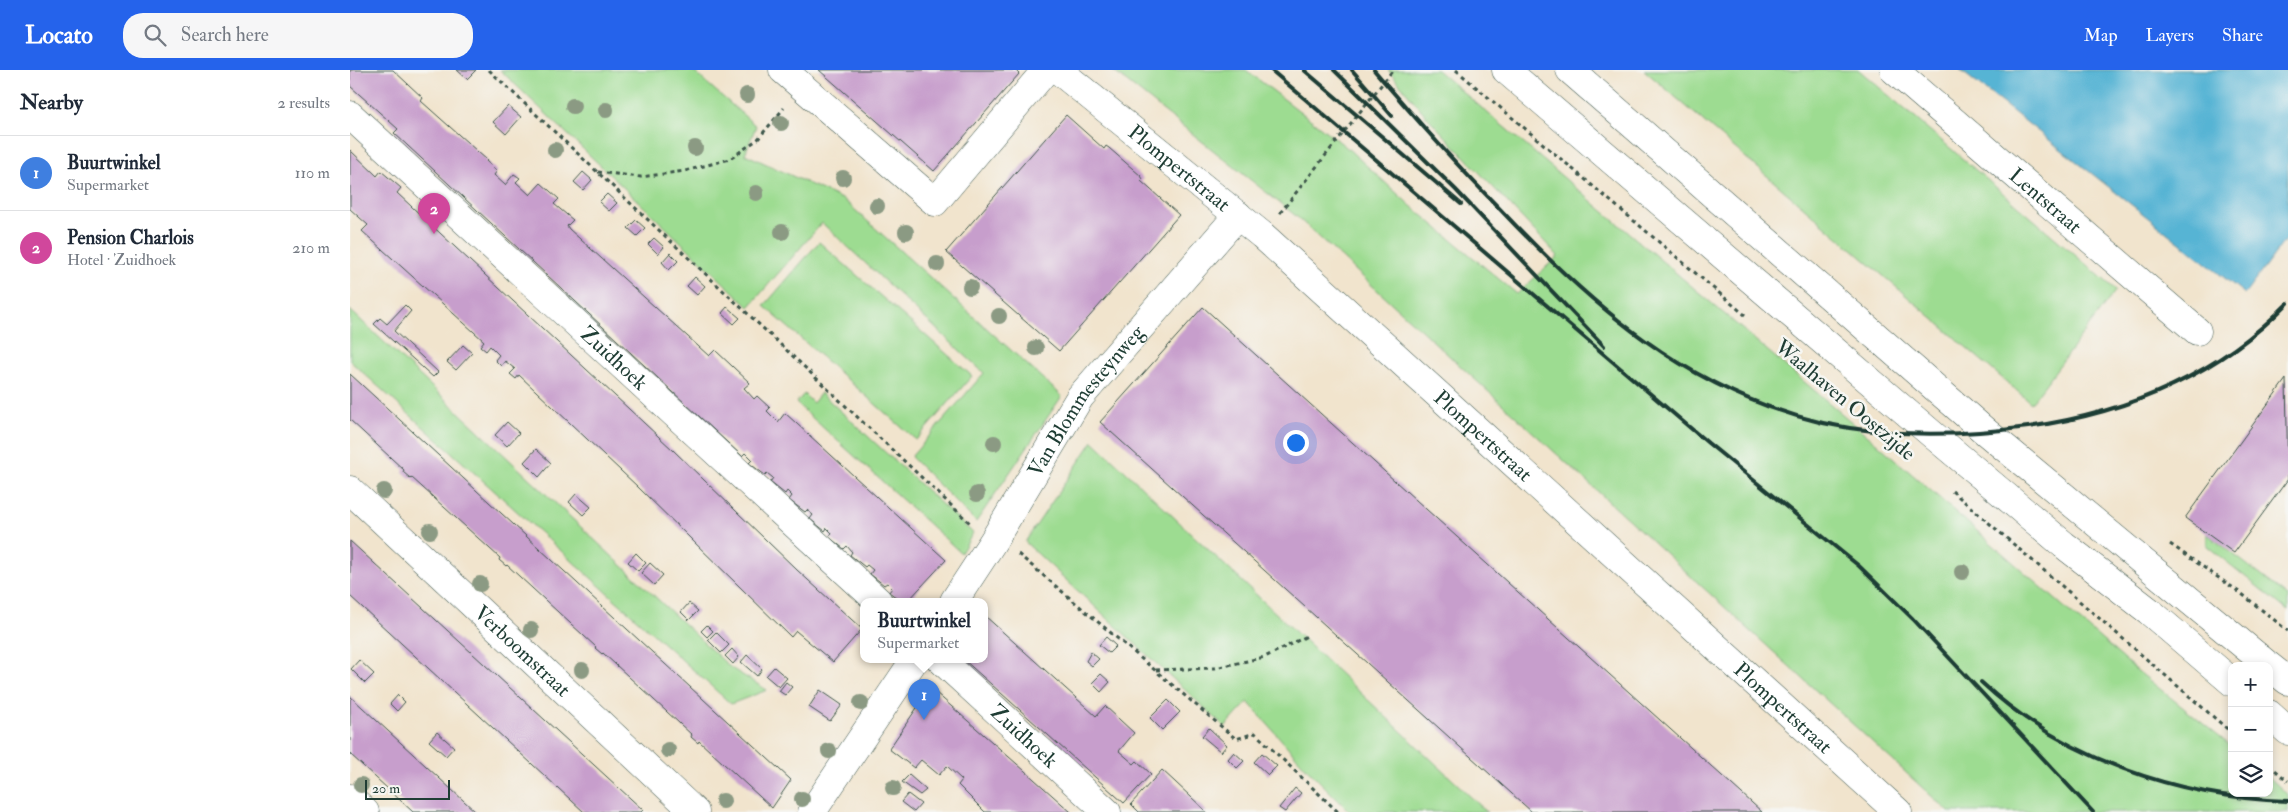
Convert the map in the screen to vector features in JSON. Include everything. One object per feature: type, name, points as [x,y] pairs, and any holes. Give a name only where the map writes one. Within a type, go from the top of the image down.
[{"type":"street","points":[[793,78],[935,202],[1046,70]]},
{"type":"street","name":"Plompertstraat","points":[[1058,70],[1262,235],[1898,812]]},
{"type":"street","name":"Waalhaven Oostzijde","points":[[1506,70],[2064,545],[2148,611],[2228,679]]},
{"type":"street","points":[[1570,70],[1986,432],[2264,662]]},
{"type":"street","name":"Lentstraat","points":[[1894,70],[2197,331]]},
{"type":"street","name":"Zuidhoek","points":[[350,115],[875,598]]},
{"type":"street","name":"Van Blommesteynweg","points":[[956,598],[992,543],[1080,397],[1238,215]]},
{"type":"street","name":"Verboomstraat","points":[[350,490],[695,812]]},
{"type":"street","points":[[812,812],[912,663]]},
{"type":"street","name":"Zuidhoek","points":[[944,663],[1107,812]]},
{"type":"street","points":[[2273,669],[2288,681]]},
{"type":"street","points":[[2273,718],[2288,731]]},
{"type":"street","points":[[350,798],[365,812]]},
{"type":"path","points":[[489,70],[992,543],[1020,554],[1236,738],[1255,733],[1338,812]]},
{"type":"path","points":[[1262,235],[1393,70]]},
{"type":"path","points":[[1456,70],[1749,318]]},
{"type":"path","points":[[598,172],[641,178],[685,171],[730,159],[758,139],[793,78]]},
{"type":"path","points":[[1945,485],[2228,730]]},
{"type":"path","points":[[1155,670],[1214,668],[1265,657],[1309,635]]},
{"type":"path","points":[[2273,768],[2288,781]]},
{"type":"green space","points":[[500,70],[692,70],[756,126],[745,154],[844,200],[1062,396],[976,522],[911,457],[984,373],[822,223],[749,307]]},
{"type":"green space","points":[[1112,70],[1246,70],[1345,146],[1411,206],[1517,294],[1558,256],[1428,118],[1388,70],[1437,70],[1881,447],[2134,668],[2228,744],[2228,797],[2273,797],[2273,781],[2288,795],[2288,812],[1949,812],[1296,216]]},
{"type":"green space","points":[[1644,70],[1859,70],[2116,290],[2031,403]]},
{"type":"green space","points":[[819,242],[972,376],[916,440],[764,306]]},
{"type":"green space","points":[[350,310],[731,668],[767,690],[731,704],[350,361]]},
{"type":"green space","points":[[821,393],[973,533],[961,553],[796,403],[804,394],[813,403]]},
{"type":"green space","points":[[1093,441],[1487,812],[1350,812],[1308,770],[1248,702],[1225,727],[1025,542]]},
{"type":"green space","points":[[2207,534],[2288,596],[2288,611],[2207,546]]},
{"type":"water","points":[[1960,70],[2288,70],[2288,236],[2245,294]]},
{"type":"building","points":[[350,70],[393,70],[423,98],[421,101],[487,160],[497,171],[494,175],[505,185],[514,174],[520,178],[516,182],[530,195],[541,183],[559,199],[554,204],[573,220],[567,226],[569,229],[709,356],[715,350],[750,383],[744,388],[754,399],[757,396],[770,408],[767,411],[778,422],[785,413],[946,560],[911,598],[897,598],[889,592],[892,588],[887,583],[884,585],[870,574],[873,570],[867,565],[865,567],[850,555],[852,552],[847,546],[844,549],[829,537],[832,533],[827,528],[825,531],[810,519],[813,515],[807,510],[805,512],[789,500],[792,496],[787,491],[785,494],[770,482],[773,478],[767,473],[765,475],[749,463],[752,460],[745,453],[742,456],[394,133],[398,129],[350,86]]},
{"type":"building","points":[[457,70],[476,70],[467,79]]},
{"type":"building","points":[[819,70],[1015,70],[1019,74],[934,171]]},
{"type":"building","points":[[508,106],[521,117],[506,134],[493,122]]},
{"type":"building","points":[[1066,115],[1104,149],[1106,146],[1109,148],[1141,176],[1143,179],[1141,181],[1179,215],[1059,351],[946,252]]},
{"type":"building","points":[[350,150],[377,176],[381,171],[401,188],[397,193],[860,627],[860,631],[833,662],[796,631],[791,637],[638,487],[519,375],[516,379],[510,374],[515,369],[505,361],[501,366],[495,360],[499,355],[490,346],[486,351],[480,346],[484,341],[362,231],[368,225],[350,209]]},
{"type":"building","points":[[583,172],[592,180],[583,190],[574,182]]},
{"type":"building","points":[[607,194],[617,203],[609,211],[599,202]]},
{"type":"building","points":[[636,220],[645,228],[637,236],[628,228]]},
{"type":"building","points":[[654,238],[664,247],[658,254],[648,244]]},
{"type":"building","points":[[670,253],[678,261],[669,270],[662,262]]},
{"type":"building","points":[[695,277],[705,286],[697,295],[687,286]]},
{"type":"building","points":[[405,305],[411,311],[394,331],[438,372],[433,377],[374,324],[380,318],[387,324]]},
{"type":"building","points":[[727,307],[740,318],[734,324],[722,313]]},
{"type":"building","points":[[1203,307],[1762,812],[1532,812],[1100,422]]},
{"type":"building","points":[[463,345],[472,353],[456,370],[447,362]]},
{"type":"building","points":[[350,374],[791,780],[772,808],[699,741],[698,743],[691,737],[692,735],[603,653],[595,648],[507,565],[499,560],[500,558],[411,477],[403,472],[404,470],[350,420]]},
{"type":"building","points":[[2286,379],[2288,479],[2234,553],[2185,518]]},
{"type":"building","points":[[507,422],[519,433],[507,446],[495,435]]},
{"type":"building","points":[[536,449],[551,463],[539,477],[524,462]]},
{"type":"building","points":[[576,494],[591,507],[583,515],[569,502]]},
{"type":"building","points":[[350,541],[643,810],[641,812],[584,812],[350,596]]},
{"type":"building","points":[[636,553],[646,563],[638,571],[628,562]]},
{"type":"building","points":[[650,563],[663,575],[654,585],[641,573]]},
{"type":"building","points":[[689,603],[698,611],[689,620],[681,612]]},
{"type":"building","points":[[988,619],[1096,716],[1105,706],[1134,733],[1119,751],[1134,764],[1137,761],[1151,774],[1124,803],[967,663],[988,663]]},
{"type":"building","points":[[707,625],[713,631],[707,637],[701,631]]},
{"type":"building","points":[[716,632],[729,645],[721,653],[708,640]]},
{"type":"building","points":[[1106,637],[1116,646],[1109,653],[1099,645]]},
{"type":"building","points":[[732,649],[739,657],[733,664],[725,656]]},
{"type":"building","points":[[1091,652],[1099,659],[1092,666],[1086,661]]},
{"type":"building","points":[[747,655],[762,669],[757,676],[741,662]]},
{"type":"building","points":[[359,660],[374,674],[365,683],[351,669]]},
{"type":"building","points":[[774,667],[787,678],[779,687],[766,676]]},
{"type":"building","points":[[1101,674],[1110,682],[1101,692],[1092,683]]},
{"type":"building","points":[[786,682],[792,687],[785,695],[779,691]]},
{"type":"building","points":[[820,690],[842,705],[830,721],[809,707]]},
{"type":"building","points":[[935,692],[1071,812],[985,812],[958,785],[962,780],[947,766],[939,775],[921,760],[914,768],[889,749],[927,693]]},
{"type":"building","points":[[398,695],[405,702],[397,711],[390,704]]},
{"type":"building","points":[[350,696],[476,812],[413,812],[350,754]]},
{"type":"building","points":[[1168,700],[1180,712],[1162,730],[1150,718]]},
{"type":"building","points":[[1209,728],[1227,745],[1221,752],[1202,736]]},
{"type":"building","points":[[437,732],[454,747],[446,756],[429,741]]},
{"type":"building","points":[[1234,752],[1244,761],[1237,768],[1228,759]]},
{"type":"building","points":[[1262,753],[1277,766],[1268,775],[1254,762]]},
{"type":"building","points":[[1162,770],[1207,812],[1139,812],[1131,804]]},
{"type":"building","points":[[909,775],[926,790],[920,795],[902,782]]},
{"type":"building","points":[[1295,788],[1301,793],[1285,812],[1279,808]]},
{"type":"building","points":[[908,794],[921,804],[914,812],[901,802]]},
{"type":"railway","points":[[1271,70],[1708,443],[1859,566],[1913,619],[2093,812]]},
{"type":"railway","points":[[1304,70],[1461,204]]},
{"type":"railway","points":[[1334,70],[1456,190],[1604,346]]},
{"type":"railway","points":[[1352,70],[1392,116]]},
{"type":"railway","points":[[1374,70],[1435,140],[1533,243],[1606,310],[1645,340],[1686,367],[1729,390],[1774,409],[1823,423],[1874,431],[1951,434],[2028,427],[2065,421],[2101,412],[2169,387],[2201,370],[2232,351],[2288,303]]},
{"type":"railway","points":[[1981,682],[2013,709],[2048,732],[2085,752],[2124,769],[2164,782],[2205,792],[2288,801]]},
{"type":"place","name":"Pension Charlois","points":[[434,234]]},
{"type":"place","name":"Buurtwinkel","points":[[924,720]]}]
